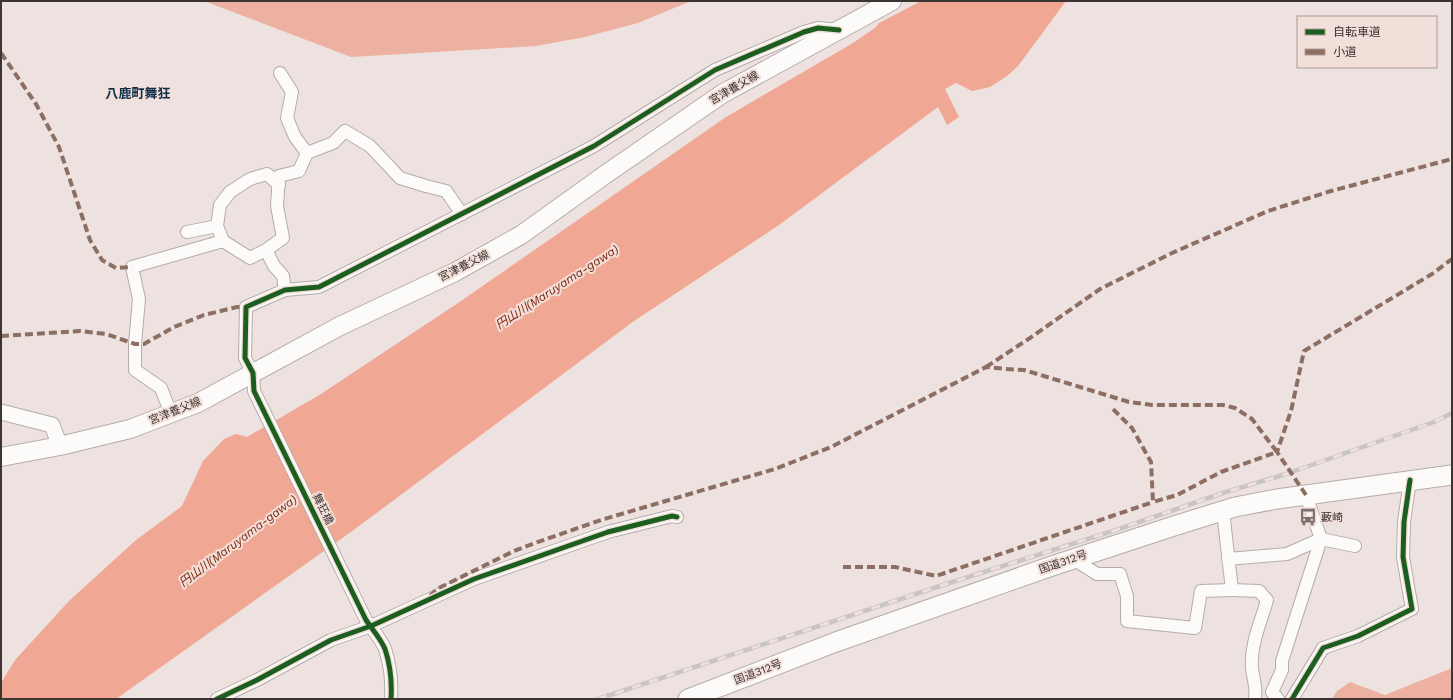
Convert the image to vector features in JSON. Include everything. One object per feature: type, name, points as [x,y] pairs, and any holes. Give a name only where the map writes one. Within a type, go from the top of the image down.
[{"type":"highway","name":"国道312号","points":[[688,699],[836,642],[1073,559],[1223,511],[1278,498],[1452,475]]},
{"type":"main road","name":"宮津養父線","points":[[1,457],[60,446],[130,429],[198,403],[340,326],[455,272],[521,236],[606,174],[722,94],[892,1]]},
{"type":"street","points":[[266,250],[274,266],[283,276],[285,290],[319,287],[594,146],[715,70],[804,32],[818,28],[839,30]]},
{"type":"street","points":[[280,73],[292,92],[287,118],[295,137],[307,153]]},
{"type":"street","points":[[279,185],[267,174],[250,179],[230,192],[220,205],[217,226],[224,242],[250,258],[266,250],[283,238],[277,206],[279,185],[279,176],[299,171],[307,153],[333,143],[345,131],[370,146],[400,178],[446,191],[462,214]]},
{"type":"street","points":[[186,232],[217,226]]},
{"type":"street","points":[[171,414],[161,388],[135,370],[135,344],[139,299],[132,267],[224,242]]},
{"type":"street","name":"舞狂橋","points":[[285,290],[246,307],[245,358],[253,373],[254,391],[368,623],[384,648],[389,665],[392,688],[391,699]]},
{"type":"street","points":[[1,412],[52,425],[60,446]]},
{"type":"street","points":[[1292,699],[1323,648],[1358,636],[1412,608],[1403,557],[1404,522],[1410,480]]},
{"type":"street","points":[[1278,699],[1272,692],[1282,670],[1282,661],[1321,539],[1306,495]]},
{"type":"street","points":[[1223,511],[1232,590]]},
{"type":"street","points":[[217,699],[257,680],[331,640],[474,579],[608,532],[672,516],[677,517]]},
{"type":"street","points":[[1228,559],[1287,554],[1321,539],[1355,546]]},
{"type":"street","points":[[1073,559],[1097,574],[1120,574],[1127,596],[1127,621],[1195,628],[1201,591],[1232,590],[1259,592],[1267,600],[1254,643],[1252,668],[1256,688],[1255,699]]},
{"type":"shaded area","points":[[204,1],[691,1],[638,23],[585,37],[536,46],[351,57]]},
{"type":"shaded area","points":[[1452,668],[1452,699],[1332,699],[1337,691],[1350,682],[1385,695]]},
{"type":"water","name":"円山川(Maruyama-gawa)","points":[[921,1],[1066,1],[1018,66],[1007,76],[990,87],[972,91],[956,83],[945,89],[959,117],[947,125],[938,107],[779,225],[634,321],[355,529],[116,699],[1,699],[1,683],[15,660],[69,601],[136,540],[182,506],[203,461],[224,439],[236,434],[247,437],[321,394],[461,301],[726,117],[853,43],[875,28],[879,23]]},
{"type":"railway","points":[[598,699],[943,585],[1116,530],[1223,493],[1286,474],[1434,422],[1452,413]]},
{"type":"marked path","points":[[1,53],[36,104],[59,147],[90,240],[102,260],[116,268],[132,267]]},
{"type":"marked path","points":[[986,367],[1100,289],[1172,253],[1268,211],[1331,191],[1452,159]]},
{"type":"marked path","points":[[1306,495],[1277,452],[1291,411],[1304,351],[1432,274],[1452,259]]},
{"type":"marked path","points":[[1,336],[80,331],[106,334],[135,344],[144,344],[174,327],[204,315],[237,307],[246,307]]},
{"type":"marked path","points":[[430,596],[437,589],[514,551],[535,543],[601,520],[775,469],[831,447],[986,367],[1024,370],[1129,402],[1152,405],[1223,405],[1235,408],[1252,419],[1277,452],[1221,472],[1177,495],[1153,502],[1151,462],[1132,428],[1112,408]]},
{"type":"marked path","points":[[843,567],[895,567],[936,576],[1153,502]]},
{"type":"cycle path","points":[[391,699],[390,674],[385,649],[366,620],[254,391],[253,373],[245,358],[246,307],[285,290],[319,287],[594,146],[715,70],[804,32],[818,28],[839,30]]},
{"type":"cycle path","points":[[1292,699],[1323,648],[1358,636],[1412,609],[1403,557],[1404,522],[1410,480]]},
{"type":"cycle path","points":[[217,699],[257,680],[331,640],[371,626],[474,579],[608,532],[672,516],[677,517]]},
{"type":"place","name":"藪崎","points":[[1308,517]]},
{"type":"district","name":"八鹿町舞狂","points":[[138,93]]}]
